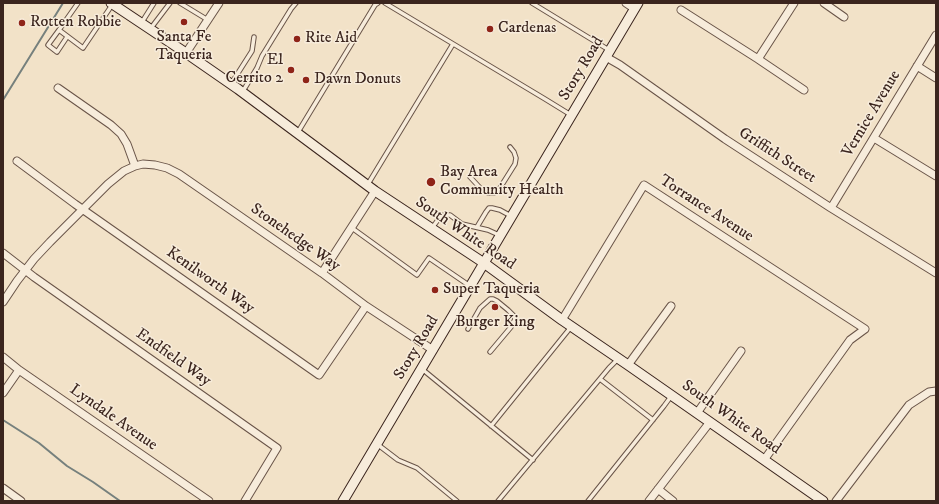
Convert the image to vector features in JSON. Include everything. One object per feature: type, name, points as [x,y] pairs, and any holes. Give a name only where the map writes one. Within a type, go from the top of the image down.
[{"type":"main road","name":"South White Road","points":[[112,3],[231,84],[371,188],[484,263],[562,320],[823,501]]},
{"type":"main road","name":"Story Road","points":[[343,501],[637,6]]},
{"type":"street","points":[[626,3],[637,6]]},
{"type":"street","points":[[758,59],[794,3]]},
{"type":"street","points":[[824,3],[844,17]]},
{"type":"street","points":[[186,53],[208,20],[215,5]]},
{"type":"street","points":[[681,10],[804,90]]},
{"type":"street","name":"Vernice Avenue","points":[[832,208],[936,35]]},
{"type":"street","name":"Griffith Street","points":[[608,54],[620,65],[725,139],[936,273]]},
{"type":"street","points":[[917,66],[936,78]]},
{"type":"street","points":[[3,302],[17,281],[50,242],[108,184],[124,171],[135,166],[127,144],[120,134],[111,125],[58,88]]},
{"type":"street","points":[[874,138],[936,176]]},
{"type":"street","name":"Kenilworth Way","points":[[17,161],[83,210],[319,375],[366,306]]},
{"type":"street","name":"Stonehedge Way","points":[[135,166],[143,164],[155,165],[166,168],[178,174],[322,273],[366,306],[433,350]]},
{"type":"street","name":"Torrance Avenue","points":[[562,320],[644,185],[864,329],[850,340],[764,460]]},
{"type":"street","points":[[322,273],[352,228],[371,188]]},
{"type":"street","name":"Endfield Way","points":[[3,253],[25,271],[277,448],[245,501]]},
{"type":"street","points":[[628,365],[671,306]]},
{"type":"street","points":[[697,413],[741,351]]},
{"type":"street","name":"Lyndale Avenue","points":[[3,357],[19,370],[209,501]]},
{"type":"street","points":[[3,393],[19,370]]},
{"type":"street","points":[[836,501],[909,405],[929,392],[936,391]]},
{"type":"street","points":[[648,501],[710,422]]},
{"type":"street","points":[[3,488],[21,501]]},
{"type":"street","points":[[658,489],[673,501]]},
{"type":"lane","points":[[67,37],[57,52],[48,45],[78,3]]},
{"type":"lane","points":[[58,30],[83,48],[112,3]]},
{"type":"lane","points":[[142,23],[154,3]]},
{"type":"lane","points":[[150,29],[170,3]]},
{"type":"lane","points":[[180,3],[208,20]]},
{"type":"lane","points":[[242,92],[257,68],[262,56],[296,3]]},
{"type":"lane","points":[[298,133],[375,5],[378,3]]},
{"type":"lane","points":[[385,3],[572,115]]},
{"type":"lane","points":[[532,3],[608,54]]},
{"type":"lane","points":[[231,84],[252,51],[254,37]]},
{"type":"lane","points":[[371,188],[453,44]]},
{"type":"lane","points":[[470,177],[483,191],[488,193],[498,191],[515,164],[516,158],[510,147]]},
{"type":"lane","points":[[477,228],[489,208],[500,210],[511,216]]},
{"type":"lane","points":[[432,228],[440,217],[450,215],[462,224],[488,230],[500,235]]},
{"type":"lane","points":[[352,228],[417,275],[429,258],[470,286]]},
{"type":"lane","points":[[468,329],[480,308],[490,299],[497,301],[514,316],[515,319],[512,327],[490,352]]},
{"type":"lane","points":[[491,426],[572,326]]},
{"type":"lane","points":[[498,501],[600,379],[619,359]]},
{"type":"lane","points":[[422,369],[533,460]]},
{"type":"lane","points":[[600,379],[653,420]]},
{"type":"lane","points":[[588,501],[672,395]]},
{"type":"lane","points":[[377,444],[398,460],[417,468],[457,501]]},
{"type":"waterway","points":[[3,100],[63,3]]},
{"type":"waterway","points":[[3,420],[39,443],[67,466],[120,501]]},
{"type":"place","name":"Santa Fe Taqueria","points":[[184,22]]},
{"type":"place","name":"Rotten Robbie","points":[[22,23]]},
{"type":"place","name":"Cardenas","points":[[490,29]]},
{"type":"place","name":"Rite Aid","points":[[297,39]]},
{"type":"place","name":"El Cerrito 2","points":[[291,70]]},
{"type":"place","name":"Dawn Donuts","points":[[306,80]]},
{"type":"place","name":"Bay Area Community Health","points":[[431,182]]},
{"type":"place","name":"Super Taqueria","points":[[435,290]]},
{"type":"place","name":"Burger King","points":[[495,307]]}]
